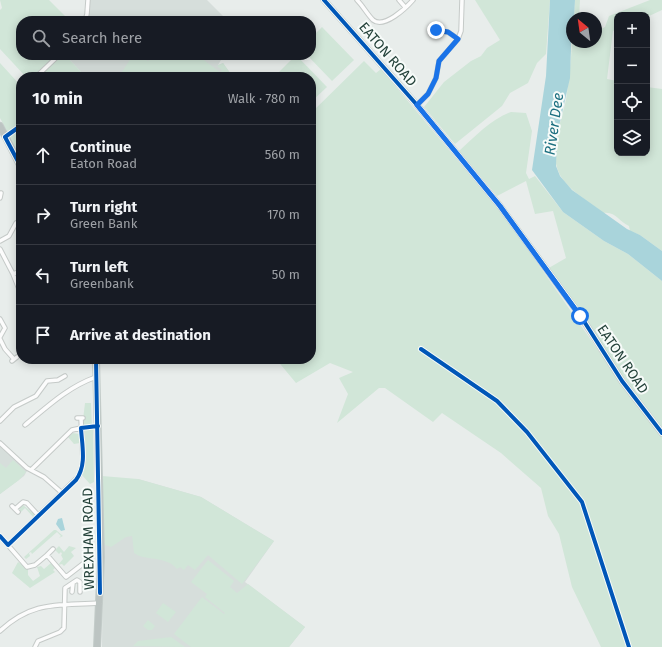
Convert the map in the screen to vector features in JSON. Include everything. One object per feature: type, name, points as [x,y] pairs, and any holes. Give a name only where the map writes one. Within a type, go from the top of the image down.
[{"type":"highway","points":[[0,126],[16,157]]},
{"type":"highway","name":"WREXHAM ROAD","points":[[96,364],[101,557],[97,647]]},
{"type":"street","points":[[87,16],[88,0]]},
{"type":"street","name":"EATON ROAD","points":[[324,0],[417,105],[507,216],[530,250],[580,316],[622,381],[662,433]]},
{"type":"street","points":[[357,0],[374,21],[378,22],[390,19],[413,0]]},
{"type":"street","points":[[400,0],[405,7]]},
{"type":"street","points":[[417,105],[428,94],[436,78],[439,61],[458,39],[461,31],[462,0]]},
{"type":"street","points":[[430,31],[448,32],[458,39]]},
{"type":"street","points":[[41,72],[54,60]]},
{"type":"street","points":[[0,198],[2,192]]},
{"type":"street","points":[[0,241],[8,236],[16,223]]},
{"type":"street","points":[[0,249],[16,280]]},
{"type":"street","points":[[0,319],[5,328],[0,338],[5,349],[14,359]]},
{"type":"street","points":[[0,420],[21,403],[36,396],[46,381],[63,377],[64,382]]},
{"type":"street","points":[[25,425],[60,395],[96,377]]},
{"type":"street","points":[[8,412],[12,416]]},
{"type":"street","points":[[8,545],[61,492],[76,480],[82,470],[83,462],[80,418]]},
{"type":"street","points":[[31,470],[74,429],[81,428]]},
{"type":"street","points":[[0,443],[31,470],[44,477],[61,492]]},
{"type":"street","points":[[15,509],[23,502],[27,503],[38,515]]},
{"type":"street","points":[[0,536],[27,567],[35,565],[53,549]]},
{"type":"street","points":[[47,555],[65,578],[86,561],[81,558]]},
{"type":"street","points":[[35,647],[38,641],[60,632],[64,628],[65,588],[77,580],[80,582],[80,592]]},
{"type":"street","points":[[72,583],[72,592]]},
{"type":"street","points":[[0,632],[16,618],[41,607],[52,604],[100,603]]},
{"type":"shaded area","points":[[89,0],[207,0],[223,16],[88,16]]},
{"type":"shaded area","points":[[70,60],[221,60],[218,65],[223,63],[229,72],[81,72]]},
{"type":"shaded area","points":[[0,446],[27,471],[24,476],[0,494]]},
{"type":"shaded area","points":[[138,479],[201,497],[274,541],[245,582],[305,627],[289,647],[102,647],[103,544]]},
{"type":"green space","points":[[0,0],[49,0],[65,16],[16,16],[16,60],[52,60],[38,72],[21,72],[0,49],[0,10],[2,8]]},
{"type":"green space","points":[[475,0],[550,0],[546,54],[537,63],[528,83],[510,93],[502,106],[455,144],[424,107],[444,82],[471,61],[481,56],[487,48],[500,40]]},
{"type":"green space","points":[[575,0],[580,0],[579,12],[574,12]]},
{"type":"green space","points":[[650,0],[662,0],[662,10],[650,16],[650,12],[619,12]]},
{"type":"green space","points":[[614,14],[614,30],[607,79],[614,80],[614,156],[650,156],[650,87],[662,89],[662,251],[640,235],[630,231],[629,226],[614,215],[603,213],[574,191],[564,181],[557,166],[555,147],[566,100],[572,48],[602,48],[602,29],[605,27],[609,16]]},
{"type":"green space","points":[[322,27],[354,60],[332,81],[312,60],[316,60],[316,33]]},
{"type":"green space","points":[[55,60],[70,60],[81,72],[43,72]]},
{"type":"green space","points":[[130,60],[204,60],[220,72],[122,72]]},
{"type":"green space","points":[[291,60],[301,60],[312,72],[279,72]]},
{"type":"green space","points":[[364,61],[376,73],[381,69],[506,218],[614,373],[662,436],[662,647],[601,647],[572,587],[559,534],[548,516],[541,488],[501,453],[442,413],[433,422],[385,388],[379,388],[337,423],[348,394],[339,378],[353,372],[330,363],[296,383],[280,364],[316,364],[316,108]]},
{"type":"green space","points":[[0,63],[16,81],[16,148],[0,118]]},
{"type":"green space","points":[[223,63],[229,72],[220,72],[222,70],[217,66]]},
{"type":"green space","points":[[316,76],[327,87],[316,97]]},
{"type":"green space","points":[[511,112],[526,113],[532,131],[526,173],[529,179],[535,176],[563,212],[604,241],[628,254],[662,281],[662,428],[616,367],[574,302],[547,269],[566,258],[553,211],[535,214],[526,181],[497,196],[459,151],[490,124]]},
{"type":"green space","points":[[85,403],[91,403],[92,427],[82,428]]},
{"type":"green space","points":[[93,429],[94,482],[90,484],[81,474],[84,463],[82,430]]},
{"type":"green space","points":[[73,433],[79,434],[80,443],[74,444],[68,437]]},
{"type":"green space","points":[[13,460],[26,472],[19,480],[0,494],[0,463],[6,468]]},
{"type":"green space","points":[[102,476],[138,479],[201,497],[274,541],[242,584],[208,555],[195,570],[188,565],[184,570],[180,567],[177,569],[163,560],[142,557],[134,553],[132,536],[126,537],[111,547],[103,544]]},
{"type":"green space","points":[[23,505],[34,514],[34,518],[25,508],[18,515],[20,512],[19,508]]},
{"type":"green space","points":[[54,530],[56,530],[63,536],[59,538],[61,536],[57,532],[32,554],[31,552],[29,553],[30,556],[26,559],[24,557]]},
{"type":"green space","points":[[59,546],[64,552],[69,546],[76,548],[71,552],[74,556],[64,566],[62,564],[58,565],[63,559],[61,552],[59,554],[55,550]]},
{"type":"green space","points":[[208,560],[234,581],[230,587],[237,593],[248,584],[305,627],[289,647],[191,647],[174,634],[202,597],[224,614],[225,613],[205,597],[207,594],[191,582]]},
{"type":"green space","points":[[18,562],[28,569],[28,575],[33,581],[40,576],[37,567],[41,566],[44,569],[51,563],[55,568],[53,570],[55,572],[30,588],[12,573]]},
{"type":"green space","points":[[163,603],[176,612],[168,622],[156,613]]},
{"type":"green space","points":[[148,620],[155,626],[152,630],[148,630],[143,626]]},
{"type":"green space","points":[[171,637],[185,647],[133,646],[138,641]]},
{"type":"water","name":"River Dee","points":[[550,0],[575,0],[574,12],[566,12],[566,48],[571,48],[570,78],[557,135],[556,166],[560,176],[572,190],[627,229],[640,235],[662,251],[662,281],[628,254],[604,241],[563,212],[532,170],[546,76]]},
{"type":"water","points":[[62,518],[65,530],[61,531],[56,524],[58,519]]},
{"type":"cycle path","points":[[324,0],[417,105],[500,206],[580,315],[622,381],[662,433]]},
{"type":"cycle path","points":[[16,129],[5,137],[16,158]]},
{"type":"cycle path","points":[[421,349],[497,401],[527,432],[582,502],[629,647]]},
{"type":"cycle path","points":[[96,364],[100,593]]},
{"type":"cycle path","points":[[0,536],[8,545],[76,480],[82,468],[83,462],[81,428],[98,426]]},
{"type":"route","points":[[436,30],[448,32],[458,39],[455,44],[441,57],[437,68],[438,75],[428,94],[417,105],[500,206],[530,250],[580,316]]}]
